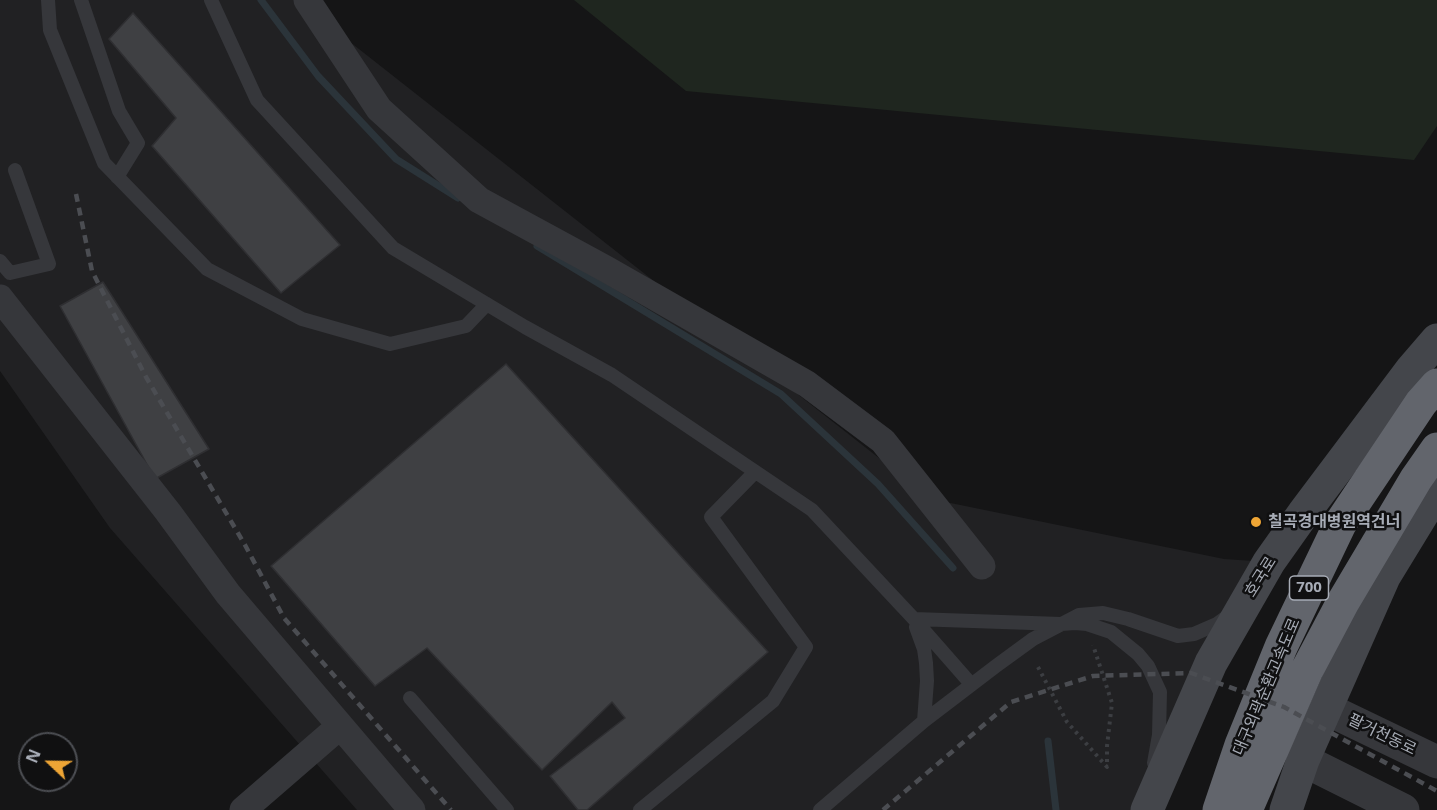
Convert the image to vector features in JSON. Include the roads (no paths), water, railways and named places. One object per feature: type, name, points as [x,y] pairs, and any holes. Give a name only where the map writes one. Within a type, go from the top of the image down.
[{"type":"highway","name":"대구외곽순환고속도로","points":[[1219,810],[1241,745],[1281,647],[1340,524],[1421,404],[1437,385]]},
{"type":"highway","name":"대구외곽순환고속도로","points":[[1246,810],[1307,670],[1342,602],[1416,479],[1437,449]]},
{"type":"main road","name":"호국로","points":[[1147,807],[1211,663],[1269,562],[1412,369],[1437,340]]},
{"type":"main road","points":[[1287,810],[1303,760],[1384,577],[1437,490]]},
{"type":"street","points":[[307,0],[378,109],[479,200],[606,269],[807,384],[883,441],[982,566]]},
{"type":"street","points":[[0,298],[11,328],[168,513],[228,594],[412,810]]},
{"type":"street","name":"팔거천동로","points":[[1327,709],[1437,762]]},
{"type":"street","points":[[243,810],[340,726]]},
{"type":"street","points":[[1303,760],[1403,810]]},
{"type":"lane","points":[[48,0],[50,30],[104,163],[207,269],[302,319],[390,345],[466,326],[487,304]]},
{"type":"lane","points":[[81,0],[119,111],[138,143],[117,177]]},
{"type":"lane","points":[[211,0],[257,100],[393,248],[612,375],[812,510],[971,684]]},
{"type":"lane","points":[[0,261],[10,273],[49,264],[15,170]]},
{"type":"lane","points":[[640,810],[773,701],[807,647],[711,517],[756,472]]},
{"type":"lane","points":[[820,810],[971,684],[1033,639],[1079,615],[1103,613],[1178,636],[1194,634],[1216,624],[1242,607]]},
{"type":"lane","points":[[914,619],[1087,624],[1111,632],[1125,642],[1148,666],[1160,692],[1159,735],[1147,807]]},
{"type":"lane","points":[[914,619],[926,663],[924,721]]},
{"type":"lane","points":[[410,698],[507,810]]},
{"type":"waterway","points":[[261,0],[318,76],[396,159],[458,198]]},
{"type":"waterway","points":[[537,246],[781,394],[878,484],[953,568]]},
{"type":"waterway","points":[[1048,741],[1056,810]]},
{"type":"railway","points":[[76,194],[92,271],[146,377],[245,545],[284,618],[451,810]]},
{"type":"railway","points":[[883,810],[1011,702],[1093,676],[1191,673],[1284,707],[1437,791]]},
{"type":"place","name":"칠곡경대병원역건너","points":[[1256,522]]}]
